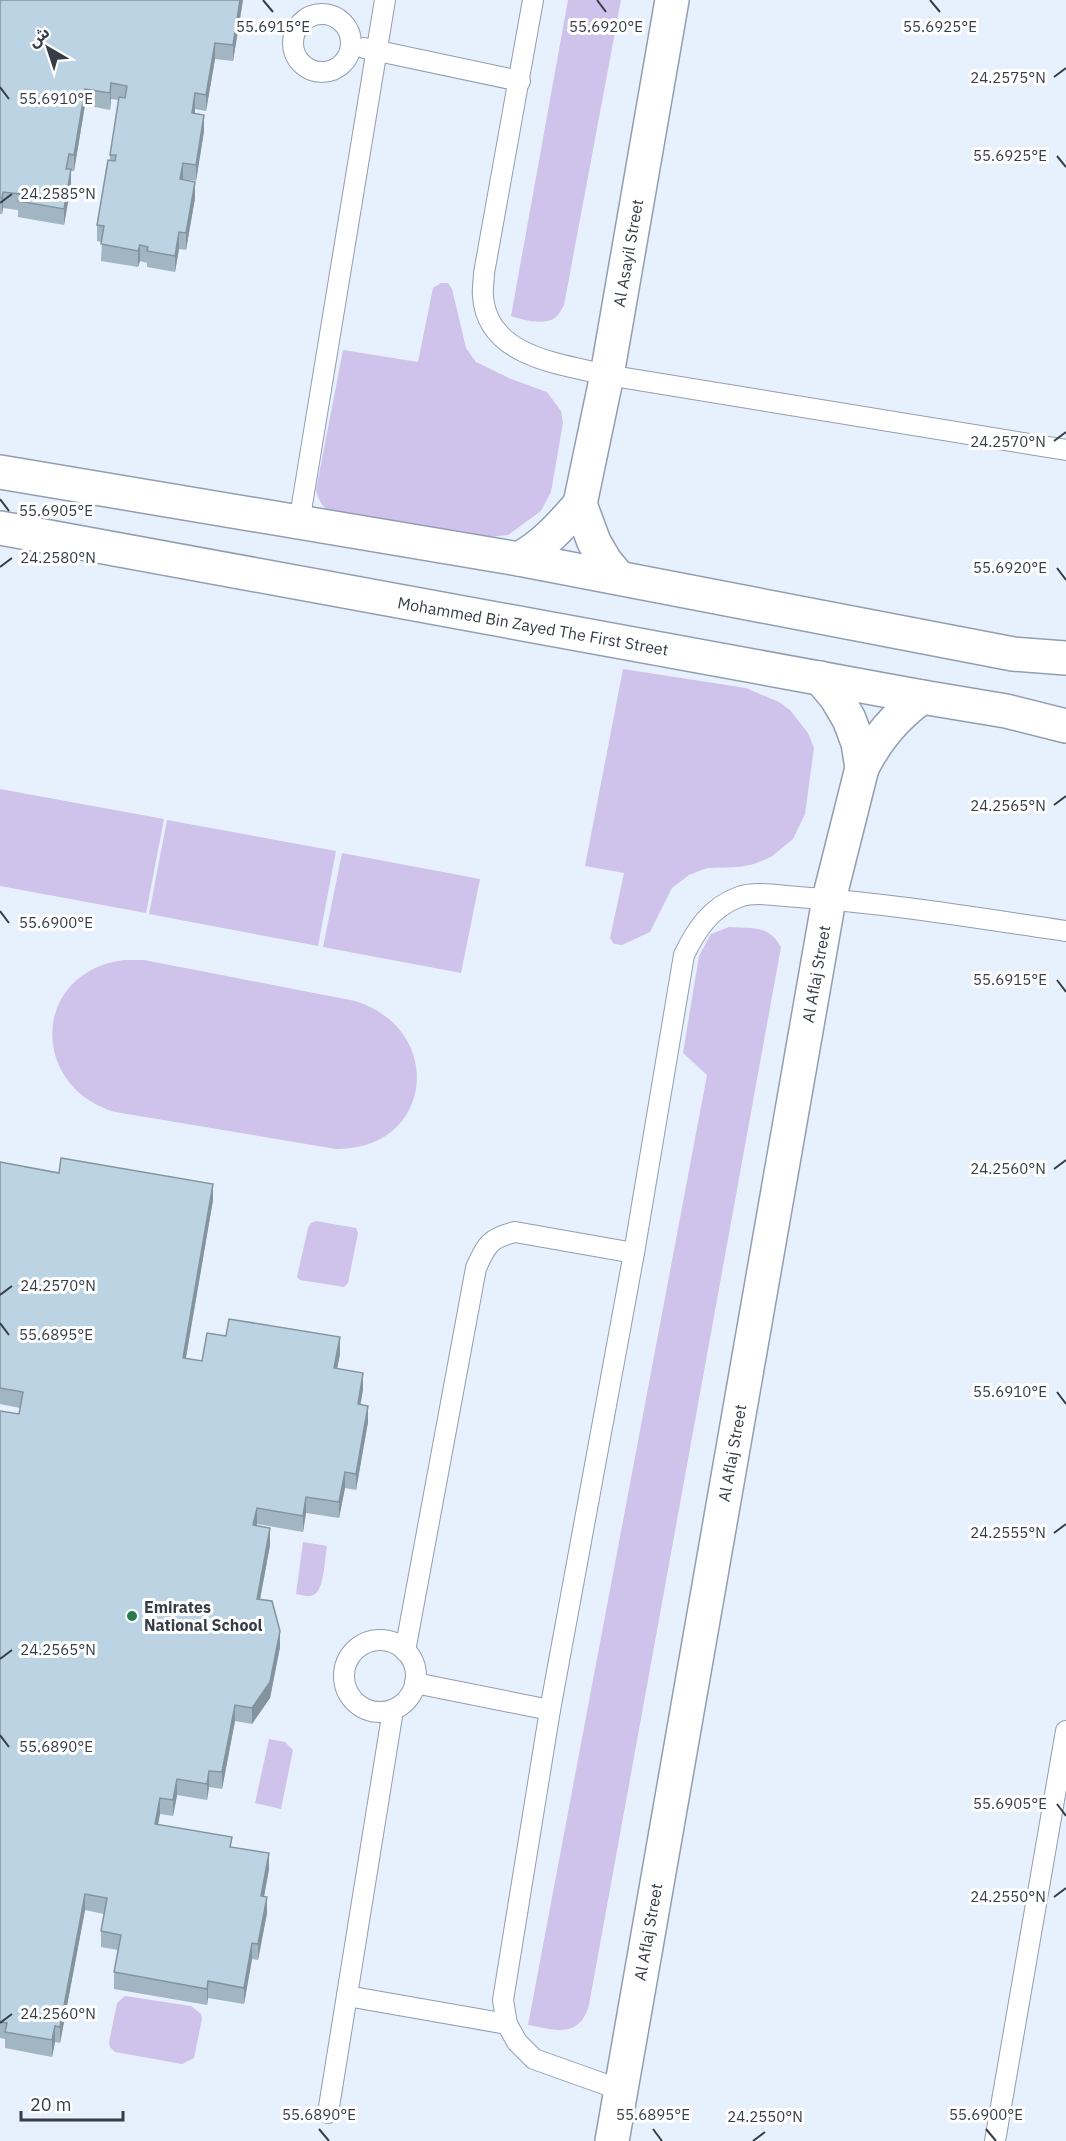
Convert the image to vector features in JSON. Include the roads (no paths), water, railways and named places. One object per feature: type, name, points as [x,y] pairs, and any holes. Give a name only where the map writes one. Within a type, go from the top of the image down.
[{"type":"street","name":"Al Asayil Street","points":[[519,559],[538,548],[554,534],[580,504],[607,375],[672,0]]},
{"type":"street","points":[[0,472],[519,559],[1013,654],[1066,658]]},
{"type":"street","points":[[580,504],[594,542],[605,561],[619,578]]},
{"type":"street","name":"Mohammed Bin Zayed The First Street","points":[[0,528],[1006,711],[1066,726]]},
{"type":"street","name":"Al Aflaj Street","points":[[820,678],[836,697],[849,719],[858,742],[862,768]]},
{"type":"street","name":"Al Aflaj Street","points":[[612,2141],[829,899],[862,768],[873,746],[887,727],[922,697]]},
{"type":"lane","points":[[299,523],[385,0]]},
{"type":"lane","points":[[533,0],[484,273],[483,297],[490,320],[502,338],[519,351],[540,359],[607,375],[1066,450]]},
{"type":"lane","points":[[351,45],[520,81]]},
{"type":"lane","points":[[621,2090],[534,2059],[517,2042],[507,2024],[503,2000],[550,1710],[634,1253],[684,955],[705,920],[722,905],[741,896],[765,895],[829,899],[1066,931]]},
{"type":"lane","points":[[405,1651],[476,1268],[485,1247],[499,1236],[515,1232],[634,1253]]},
{"type":"lane","points":[[384,1640],[396,1644],[412,1660],[415,1683],[411,1694],[403,1704],[393,1710],[370,1711],[359,1706],[345,1687],[346,1663],[352,1653],[361,1646],[372,1641],[384,1640]]},
{"type":"lane","points":[[415,1683],[550,1710]]},
{"type":"lane","points":[[328,2113],[393,1710]]},
{"type":"lane","points":[[995,2141],[1066,1731]]},
{"type":"lane","points":[[347,1996],[507,2024]]},
{"type":"place","name":"Emirates National School","points":[[132,1616]]}]
